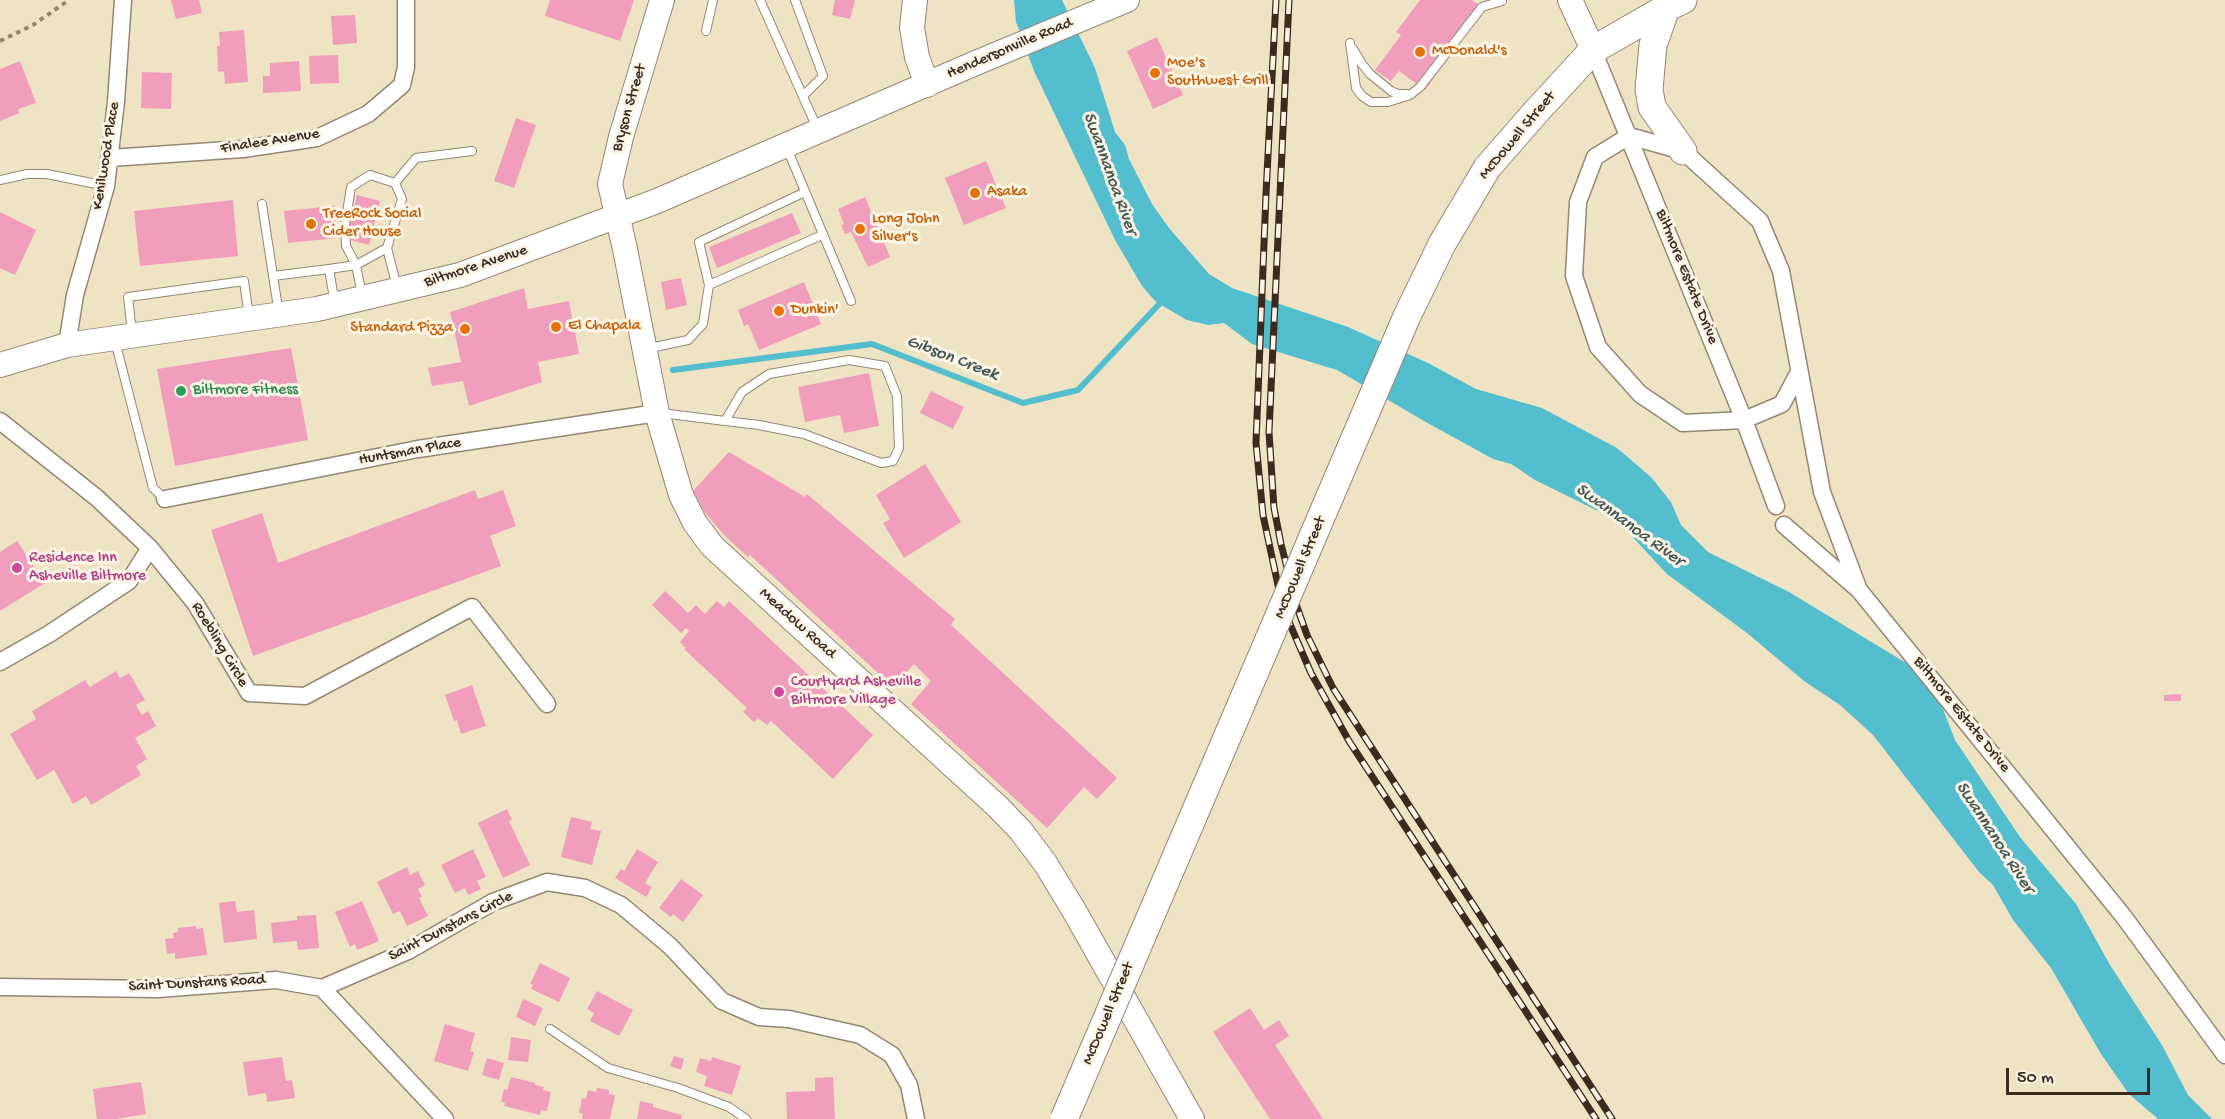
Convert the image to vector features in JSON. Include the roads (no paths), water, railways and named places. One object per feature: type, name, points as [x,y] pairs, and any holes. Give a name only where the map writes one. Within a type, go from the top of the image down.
[{"type":"main road","name":"Bryson Street","points":[[618,216],[610,184],[621,137],[662,0]]},
{"type":"main road","points":[[915,0],[912,28],[916,57],[927,85]]},
{"type":"main road","name":"Hendersonville Road","points":[[927,85],[971,64],[1127,0]]},
{"type":"main road","points":[[1570,0],[1593,50]]},
{"type":"main road","points":[[1675,4],[1653,45],[1649,88],[1652,107],[1683,152]]},
{"type":"main road","name":"McDowell Street","points":[[1064,1119],[1411,307],[1442,244],[1487,168],[1593,50],[1675,4]]},
{"type":"main road","name":"Biltmore Avenue","points":[[0,365],[67,345],[249,320],[335,305],[463,273],[618,216],[927,85]]},
{"type":"main road","name":"Meadow Road","points":[[618,216],[657,413],[681,495],[694,523],[712,546],[989,799],[1021,831],[1045,863],[1072,907],[1192,1119]]},
{"type":"street","name":"Kenilwood Place","points":[[67,345],[75,295],[106,186],[116,102],[123,0]]},
{"type":"street","name":"Finalee Avenue","points":[[110,158],[243,149],[317,138],[368,114],[402,86],[406,67],[406,0]]},
{"type":"street","name":"Biltmore Estate Drive","points":[[1593,50],[1744,420],[1776,506]]},
{"type":"street","points":[[1799,372],[1782,404],[1744,420],[1683,423],[1640,394],[1598,347],[1574,276],[1578,202],[1595,157],[1629,136],[1683,152],[1760,221],[1781,271],[1822,492],[1859,590]]},
{"type":"street","name":"Huntsman Place","points":[[165,499],[418,449],[657,413]]},
{"type":"street","name":"Roebling Circle","points":[[0,421],[97,498],[150,548],[195,603],[249,693],[305,696],[472,607],[547,704]]},
{"type":"street","name":"Biltmore Estate Drive","points":[[1784,525],[1859,590],[2124,917],[2225,1055]]},
{"type":"street","points":[[0,662],[49,634],[129,581],[150,548]]},
{"type":"street","name":"Saint Dunstans Circle","points":[[322,988],[408,951],[493,902],[547,882],[585,888],[621,905],[670,946],[722,1001],[759,1017],[789,1018],[860,1035],[892,1055],[909,1085],[916,1119]]},
{"type":"street","name":"Saint Dunstans Road","points":[[0,987],[158,989],[276,980],[322,988]]},
{"type":"street","points":[[322,988],[446,1119]]},
{"type":"lane","points":[[706,31],[713,0]]},
{"type":"lane","points":[[760,0],[818,132]]},
{"type":"lane","points":[[795,0],[823,76],[803,96]]},
{"type":"lane","points":[[1410,94],[1398,94],[1391,91],[1370,74],[1350,43],[1356,88],[1371,102],[1388,102],[1410,94],[1420,87],[1482,7],[1502,1]]},
{"type":"lane","points":[[786,145],[851,301]]},
{"type":"lane","points":[[395,183],[416,158],[472,151]]},
{"type":"lane","points":[[0,180],[27,174],[47,174],[106,186]]},
{"type":"lane","points":[[363,299],[356,265],[346,246],[345,225],[351,187],[370,176],[395,183]]},
{"type":"lane","points":[[395,183],[402,199],[387,248],[398,291]]},
{"type":"lane","points":[[645,349],[688,340],[703,324],[709,285],[699,242],[805,192]]},
{"type":"lane","points":[[262,204],[279,315]]},
{"type":"lane","points":[[709,285],[822,235]]},
{"type":"lane","points":[[273,276],[356,265],[387,248]]},
{"type":"lane","points":[[329,269],[335,305]]},
{"type":"lane","points":[[165,499],[153,488],[123,337],[128,297],[244,281],[249,320]]},
{"type":"lane","points":[[657,413],[804,434],[881,463],[893,462],[899,448],[897,396],[885,366],[849,360],[770,374],[742,392],[725,421]]},
{"type":"lane","points":[[550,1029],[608,1068],[678,1088],[729,1107],[746,1119]]},
{"type":"water","name":"Swannanoa River","points":[[1014,0],[1062,0],[1095,68],[1115,132],[1125,145],[1129,159],[1152,204],[1169,228],[1209,274],[1232,288],[1348,327],[1428,363],[1476,389],[1542,408],[1617,448],[1651,477],[1671,502],[1681,525],[1708,552],[1789,592],[1931,678],[1955,740],[2020,837],[2076,904],[2110,965],[2162,1045],[2188,1095],[2212,1119],[2158,1119],[2129,1094],[2101,1054],[2051,968],[2013,920],[1993,885],[1979,872],[1873,735],[1840,705],[1804,681],[1747,633],[1667,574],[1627,531],[1602,513],[1535,480],[1511,464],[1493,459],[1337,370],[1252,344],[1224,323],[1208,325],[1187,320],[1156,302],[1142,286],[1115,240],[1034,71],[1016,22]]},
{"type":"waterway","name":"Gibson Creek","points":[[673,370],[872,344],[1023,403],[1078,390],[1165,298]]},
{"type":"railway","points":[[1276,0],[1256,443],[1263,515],[1279,590],[1289,622],[1311,673],[1349,741],[1596,1119]]},
{"type":"railway","points":[[1289,0],[1269,432],[1274,508],[1297,607],[1307,635],[1333,688],[1612,1119]]},
{"type":"place","name":"McDonald's","points":[[1420,52]]},
{"type":"place","name":"Moe's Southwest Grill","points":[[1155,73]]},
{"type":"place","name":"Asaka","points":[[975,193]]},
{"type":"place","name":"TreeRock Social Cider House","points":[[311,224]]},
{"type":"place","name":"Long John Silver's","points":[[860,229]]},
{"type":"place","name":"Dunkin'","points":[[779,311]]},
{"type":"place","name":"El Chapala","points":[[556,327]]},
{"type":"place","name":"Standard Pizza","points":[[465,329]]},
{"type":"place","name":"Biltmore Fitness","points":[[181,391]]},
{"type":"place","name":"Residence Inn Asheville Biltmore","points":[[17,568]]},
{"type":"place","name":"Courtyard Asheville Biltmore Village","points":[[779,692]]}]
